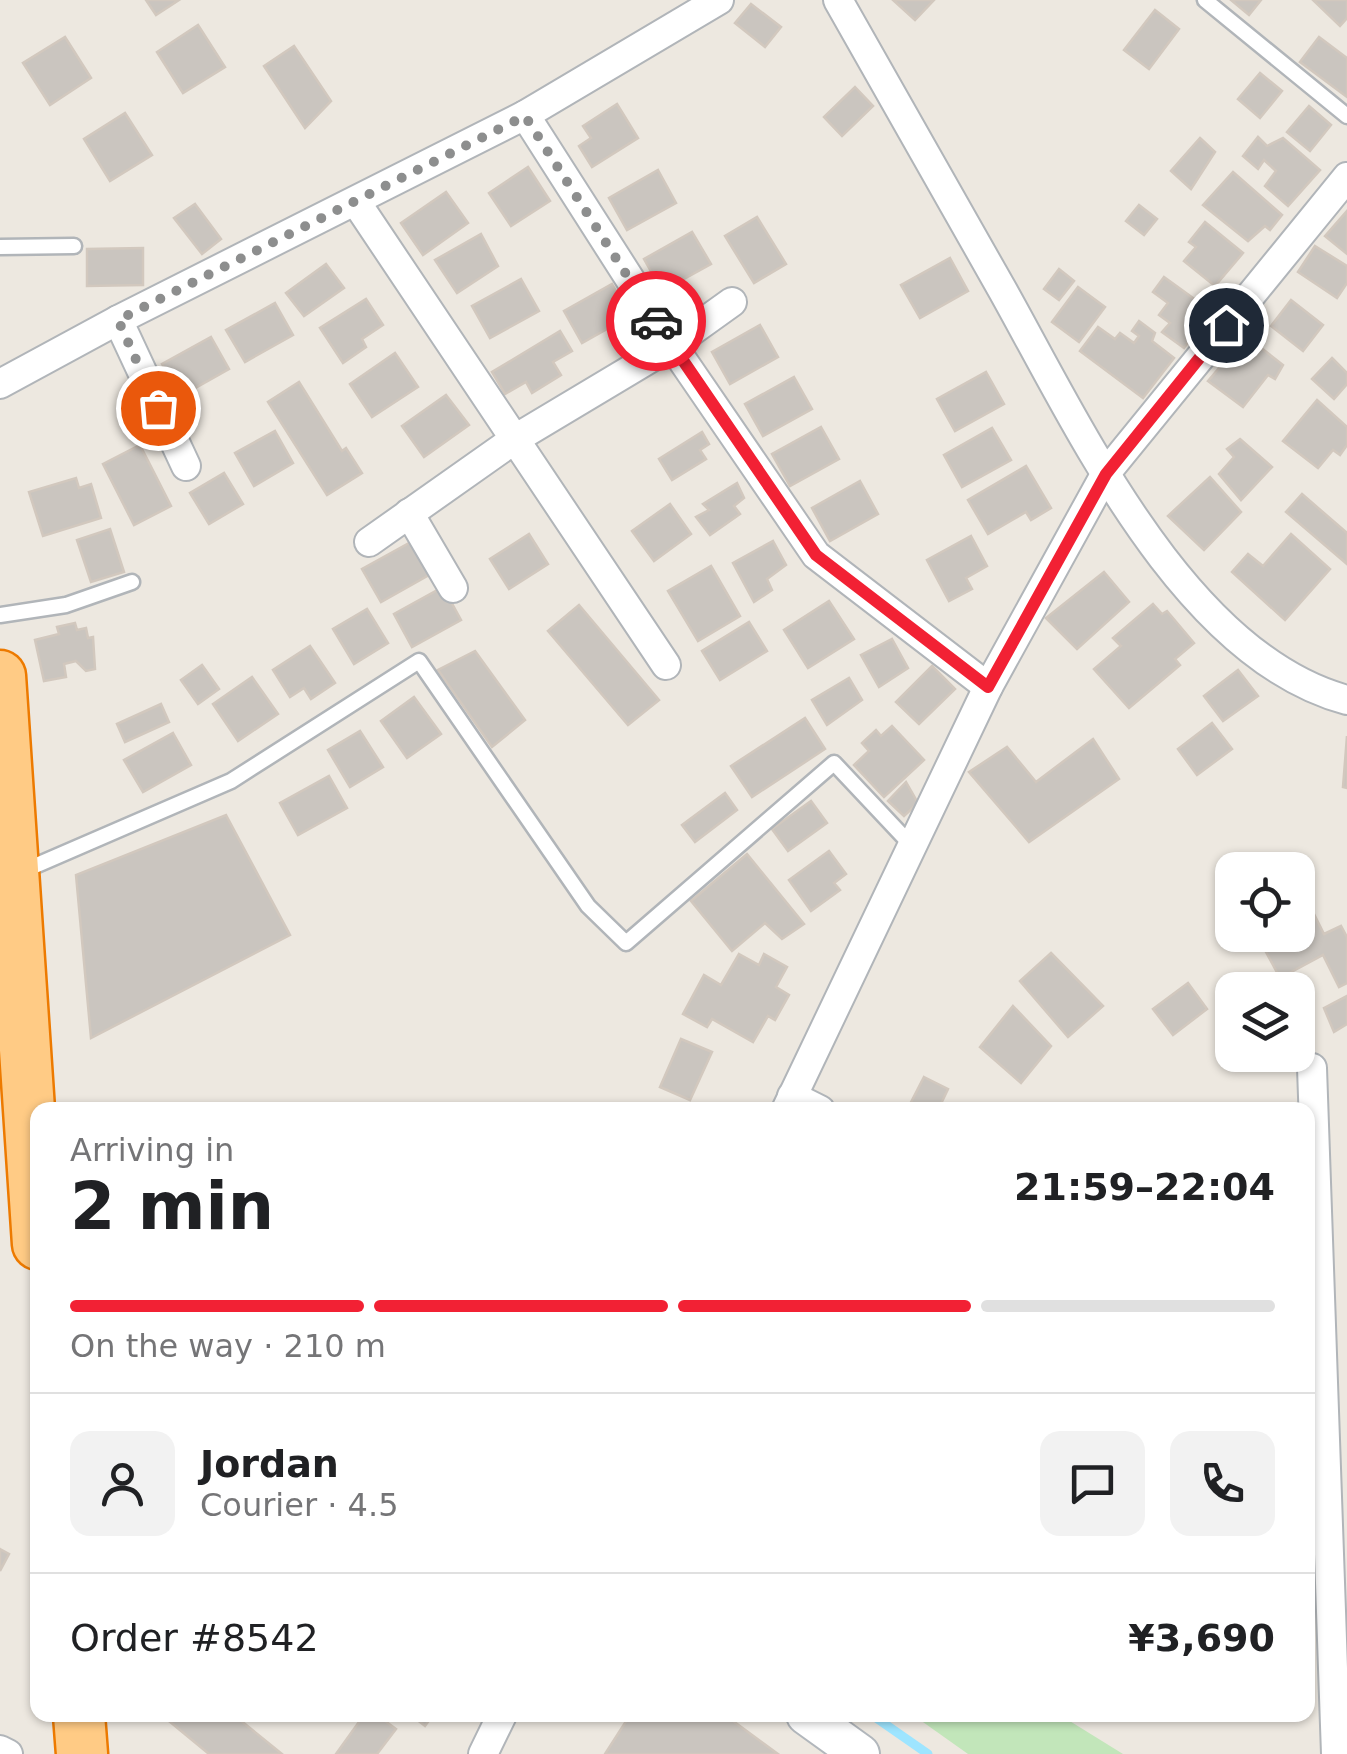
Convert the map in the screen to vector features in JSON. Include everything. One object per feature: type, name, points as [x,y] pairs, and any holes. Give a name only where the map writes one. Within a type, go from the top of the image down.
[{"type":"highway","points":[[0,676],[30,1117]]},
{"type":"highway","points":[[80,1722],[82,1754]]},
{"type":"street","points":[[0,384],[118,320],[525,116],[719,0]]},
{"type":"street","points":[[843,2],[1106,474],[1167,566],[1250,647],[1299,682],[1347,700]]},
{"type":"street","points":[[525,116],[672,345],[816,555],[988,687]]},
{"type":"street","points":[[789,1102],[988,687],[1106,474],[1347,177]]},
{"type":"street","points":[[356,202],[666,665]]},
{"type":"street","points":[[369,542],[515,439],[672,345],[732,302]]},
{"type":"street","points":[[118,320],[186,466]]},
{"type":"street","points":[[410,513],[453,588]]},
{"type":"street","points":[[1312,1072],[1312,1102]]},
{"type":"street","points":[[1315,1308],[1339,1576],[1336,1754]]},
{"type":"street","points":[[483,1754],[499,1722]]},
{"type":"street","points":[[816,1722],[860,1754]]},
{"type":"street","points":[[0,1750],[8,1754]]},
{"type":"lane","points":[[1204,0],[1347,116]]},
{"type":"lane","points":[[0,247],[74,246]]},
{"type":"lane","points":[[0,614],[66,605],[132,582]]},
{"type":"lane","points":[[13,876],[230,781],[419,661],[588,906],[626,943],[834,763],[914,848]]},
{"type":"green space","points":[[923,1722],[1071,1722],[1123,1754],[968,1754]]},
{"type":"building","points":[[146,0],[179,0],[156,15]]},
{"type":"building","points":[[893,0],[934,0],[915,20]]},
{"type":"building","points":[[1231,0],[1261,0],[1249,15]]},
{"type":"building","points":[[1313,0],[1347,0],[1347,18],[1340,26]]},
{"type":"building","points":[[751,4],[781,27],[765,47],[735,23]]},
{"type":"building","points":[[1155,10],[1179,29],[1149,69],[1124,50]]},
{"type":"building","points":[[198,25],[225,67],[183,93],[157,52]]},
{"type":"building","points":[[65,37],[91,78],[50,105],[23,63]]},
{"type":"building","points":[[1319,37],[1347,58],[1347,97],[1300,62]]},
{"type":"building","points":[[294,46],[331,101],[305,128],[264,66]]},
{"type":"building","points":[[1260,73],[1282,91],[1260,118],[1238,99]]},
{"type":"building","points":[[855,87],[873,106],[842,136],[824,117]]},
{"type":"building","points":[[617,104],[638,138],[592,167],[579,146],[591,138],[583,126]]},
{"type":"building","points":[[1309,106],[1331,125],[1310,151],[1287,132]]},
{"type":"building","points":[[125,113],[152,155],[110,181],[84,139]]},
{"type":"building","points":[[1258,137],[1267,146],[1283,138],[1320,170],[1288,206],[1265,186],[1276,171],[1264,160],[1258,169],[1243,156]]},
{"type":"building","points":[[1200,138],[1215,152],[1191,189],[1171,171]]},
{"type":"building","points":[[528,167],[550,201],[511,226],[489,193]]},
{"type":"building","points":[[658,170],[676,203],[627,230],[609,198]]},
{"type":"building","points":[[1233,172],[1282,215],[1270,230],[1265,226],[1248,241],[1203,205]]},
{"type":"building","points":[[446,192],[468,223],[423,255],[401,223]]},
{"type":"building","points":[[195,204],[221,239],[202,254],[174,218]]},
{"type":"building","points":[[1139,205],[1157,219],[1144,235],[1126,221]]},
{"type":"building","points":[[1347,211],[1347,254],[1325,236]]},
{"type":"building","points":[[757,217],[786,264],[754,283],[725,236]]},
{"type":"building","points":[[1205,222],[1243,253],[1215,286],[1184,261],[1196,247],[1189,242]]},
{"type":"building","points":[[692,232],[711,264],[662,291],[644,259]]},
{"type":"building","points":[[481,234],[498,266],[457,293],[435,260]]},
{"type":"building","points":[[1315,246],[1347,266],[1347,283],[1337,298],[1298,272]]},
{"type":"building","points":[[143,248],[143,285],[87,286],[87,249]]},
{"type":"building","points":[[950,258],[968,291],[920,318],[901,285]]},
{"type":"building","points":[[326,264],[344,288],[304,316],[286,293]]},
{"type":"building","points":[[1059,269],[1074,281],[1059,300],[1044,289]]},
{"type":"building","points":[[1164,277],[1211,311],[1184,348],[1162,332],[1170,323],[1159,315],[1168,303],[1153,292]]},
{"type":"building","points":[[521,279],[539,311],[490,338],[472,306]]},
{"type":"building","points":[[612,284],[630,316],[582,343],[564,311]]},
{"type":"building","points":[[1078,287],[1105,307],[1079,342],[1052,322]]},
{"type":"building","points":[[366,299],[383,325],[362,339],[366,347],[343,363],[320,328]]},
{"type":"building","points":[[1291,300],[1323,325],[1303,351],[1271,326]]},
{"type":"building","points":[[275,303],[293,335],[245,362],[226,330]]},
{"type":"building","points":[[1139,321],[1155,333],[1152,341],[1174,358],[1143,398],[1080,351],[1098,327],[1115,339],[1120,333],[1134,343],[1139,336],[1132,331]]},
{"type":"building","points":[[760,325],[778,357],[730,384],[712,352]]},
{"type":"building","points":[[560,331],[572,351],[553,362],[561,375],[532,393],[526,382],[505,394],[492,372]]},
{"type":"building","points":[[1246,336],[1283,365],[1275,379],[1268,375],[1243,407],[1208,381]]},
{"type":"building","points":[[211,337],[229,369],[181,396],[162,364]]},
{"type":"building","points":[[395,353],[418,387],[372,417],[350,384]]},
{"type":"building","points":[[1332,358],[1347,373],[1347,384],[1334,399],[1312,379]]},
{"type":"building","points":[[986,372],[1004,404],[955,431],[937,399]]},
{"type":"building","points":[[794,377],[812,409],[763,436],[745,404]]},
{"type":"building","points":[[299,382],[342,451],[346,448],[362,473],[327,495],[268,402]]},
{"type":"building","points":[[446,395],[469,425],[424,457],[402,426]]},
{"type":"building","points":[[1317,400],[1347,427],[1347,445],[1340,455],[1333,450],[1318,468],[1283,441]]},
{"type":"building","points":[[821,427],[839,459],[790,486],[772,454]]},
{"type":"building","points":[[992,428],[1011,460],[962,487],[944,455]]},
{"type":"building","points":[[275,431],[293,463],[254,486],[235,453]]},
{"type":"building","points":[[702,432],[709,444],[700,450],[706,459],[672,480],[659,459]]},
{"type":"building","points":[[1240,439],[1272,467],[1241,500],[1219,474],[1234,457],[1227,449]]},
{"type":"building","points":[[140,445],[171,506],[134,525],[103,464]]},
{"type":"building","points":[[1026,466],[1051,508],[1031,520],[1026,512],[988,534],[968,500]]},
{"type":"building","points":[[224,473],[243,504],[209,524],[190,493]]},
{"type":"building","points":[[1210,477],[1241,512],[1204,550],[1168,516]]},
{"type":"building","points":[[76,478],[79,488],[91,484],[101,518],[43,536],[29,492]]},
{"type":"building","points":[[860,481],[878,514],[830,541],[812,508]]},
{"type":"building","points":[[737,483],[744,498],[734,506],[740,514],[710,535],[696,517],[709,510],[703,504]]},
{"type":"building","points":[[1302,494],[1347,533],[1347,564],[1286,512]]},
{"type":"building","points":[[670,504],[691,534],[654,561],[632,531]]},
{"type":"building","points":[[110,529],[124,572],[91,582],[77,540]]},
{"type":"building","points":[[529,534],[548,564],[509,589],[490,559]]},
{"type":"building","points":[[1291,534],[1330,569],[1285,620],[1232,572],[1248,554],[1263,566]]},
{"type":"building","points":[[971,536],[987,566],[966,578],[972,589],[949,601],[927,560]]},
{"type":"building","points":[[773,541],[786,565],[767,579],[772,590],[754,602],[733,563]]},
{"type":"building","points":[[411,542],[429,575],[381,602],[362,569]]},
{"type":"building","points":[[711,566],[740,616],[698,641],[668,591]]},
{"type":"building","points":[[1104,572],[1129,602],[1077,649],[1046,618]]},
{"type":"building","points":[[443,587],[461,620],[412,647],[394,614]]},
{"type":"building","points":[[829,601],[854,639],[808,668],[784,630]]},
{"type":"building","points":[[1153,604],[1162,614],[1167,611],[1194,643],[1175,659],[1180,665],[1129,708],[1094,669],[1121,646],[1113,638]]},
{"type":"building","points":[[579,605],[659,700],[628,725],[548,631]]},
{"type":"building","points":[[367,609],[388,643],[354,664],[333,629]]},
{"type":"building","points":[[749,622],[767,651],[720,680],[702,651]]},
{"type":"building","points":[[75,623],[77,630],[86,628],[88,638],[93,637],[95,669],[86,671],[76,661],[64,664],[66,677],[44,681],[35,640],[59,634],[57,627]]},
{"type":"building","points":[[892,639],[908,668],[879,687],[861,655]]},
{"type":"building","points":[[310,646],[335,683],[311,699],[304,688],[290,697],[273,670]]},
{"type":"building","points":[[475,651],[525,720],[492,747],[438,670]]},
{"type":"building","points":[[202,665],[219,689],[198,704],[181,680]]},
{"type":"building","points":[[932,666],[955,689],[919,724],[896,702]]},
{"type":"building","points":[[1238,670],[1258,696],[1223,721],[1204,696]]},
{"type":"building","points":[[252,677],[278,714],[238,741],[213,704]]},
{"type":"building","points":[[849,678],[862,700],[827,725],[812,700]]},
{"type":"building","points":[[414,697],[441,734],[407,758],[381,721]]},
{"type":"building","points":[[161,704],[169,722],[125,742],[117,724]]},
{"type":"building","points":[[805,718],[825,749],[752,797],[731,766]]},
{"type":"building","points":[[1212,723],[1232,749],[1197,775],[1178,749]]},
{"type":"building","points":[[892,726],[924,760],[884,797],[854,765],[869,751],[862,743],[876,730],[881,736]]},
{"type":"building","points":[[360,731],[383,767],[350,787],[328,750]]},
{"type":"building","points":[[173,733],[191,765],[143,792],[124,760]]},
{"type":"building","points":[[1347,736],[1347,788],[1343,787]]},
{"type":"building","points":[[1093,739],[1119,779],[1029,842],[969,772],[1007,747],[1036,782]]},
{"type":"building","points":[[329,776],[347,808],[298,835],[280,803]]},
{"type":"building","points":[[906,782],[918,803],[904,816],[888,801]]},
{"type":"building","points":[[725,793],[737,810],[695,842],[682,825]]},
{"type":"building","points":[[811,801],[827,823],[788,851],[772,829]]},
{"type":"building","points":[[226,815],[290,935],[91,1038],[76,875]]},
{"type":"building","points":[[829,851],[846,874],[834,883],[840,890],[811,911],[789,880]]},
{"type":"building","points":[[747,854],[804,924],[782,939],[765,923],[732,951],[691,901]]},
{"type":"building","points":[[1315,916],[1324,934],[1341,926],[1347,937],[1347,983],[1339,987],[1323,955],[1291,972],[1277,972],[1266,952],[1315,952]]},
{"type":"building","points":[[1051,953],[1103,1006],[1068,1037],[1020,981]]},
{"type":"building","points":[[739,954],[759,965],[764,954],[787,967],[776,987],[789,995],[775,1020],[768,1016],[753,1042],[712,1019],[707,1027],[683,1014],[704,975],[721,985]]},
{"type":"building","points":[[1188,983],[1207,1009],[1173,1035],[1153,1009]]},
{"type":"building","points":[[1347,996],[1347,1024],[1334,1032],[1324,1008]]},
{"type":"building","points":[[1013,1006],[1051,1046],[1021,1083],[980,1047]]},
{"type":"building","points":[[681,1039],[712,1052],[690,1100],[660,1087]]},
{"type":"building","points":[[924,1077],[948,1089],[942,1102],[911,1102]]},
{"type":"building","points":[[0,1549],[9,1554],[0,1571]]},
{"type":"building","points":[[170,1722],[243,1722],[282,1754],[209,1754]]},
{"type":"building","points":[[359,1722],[386,1722],[396,1729],[377,1754],[336,1754]]},
{"type":"building","points":[[626,1722],[735,1722],[778,1754],[605,1754]]},
{"type":"waterway","points":[[882,1722],[928,1754]]},
{"type":"way so far","points":[[158,408],[118,320],[525,116],[656,321]]},
{"type":"route","points":[[656,321],[816,555],[988,687],[1106,474],[1226,325]]}]
